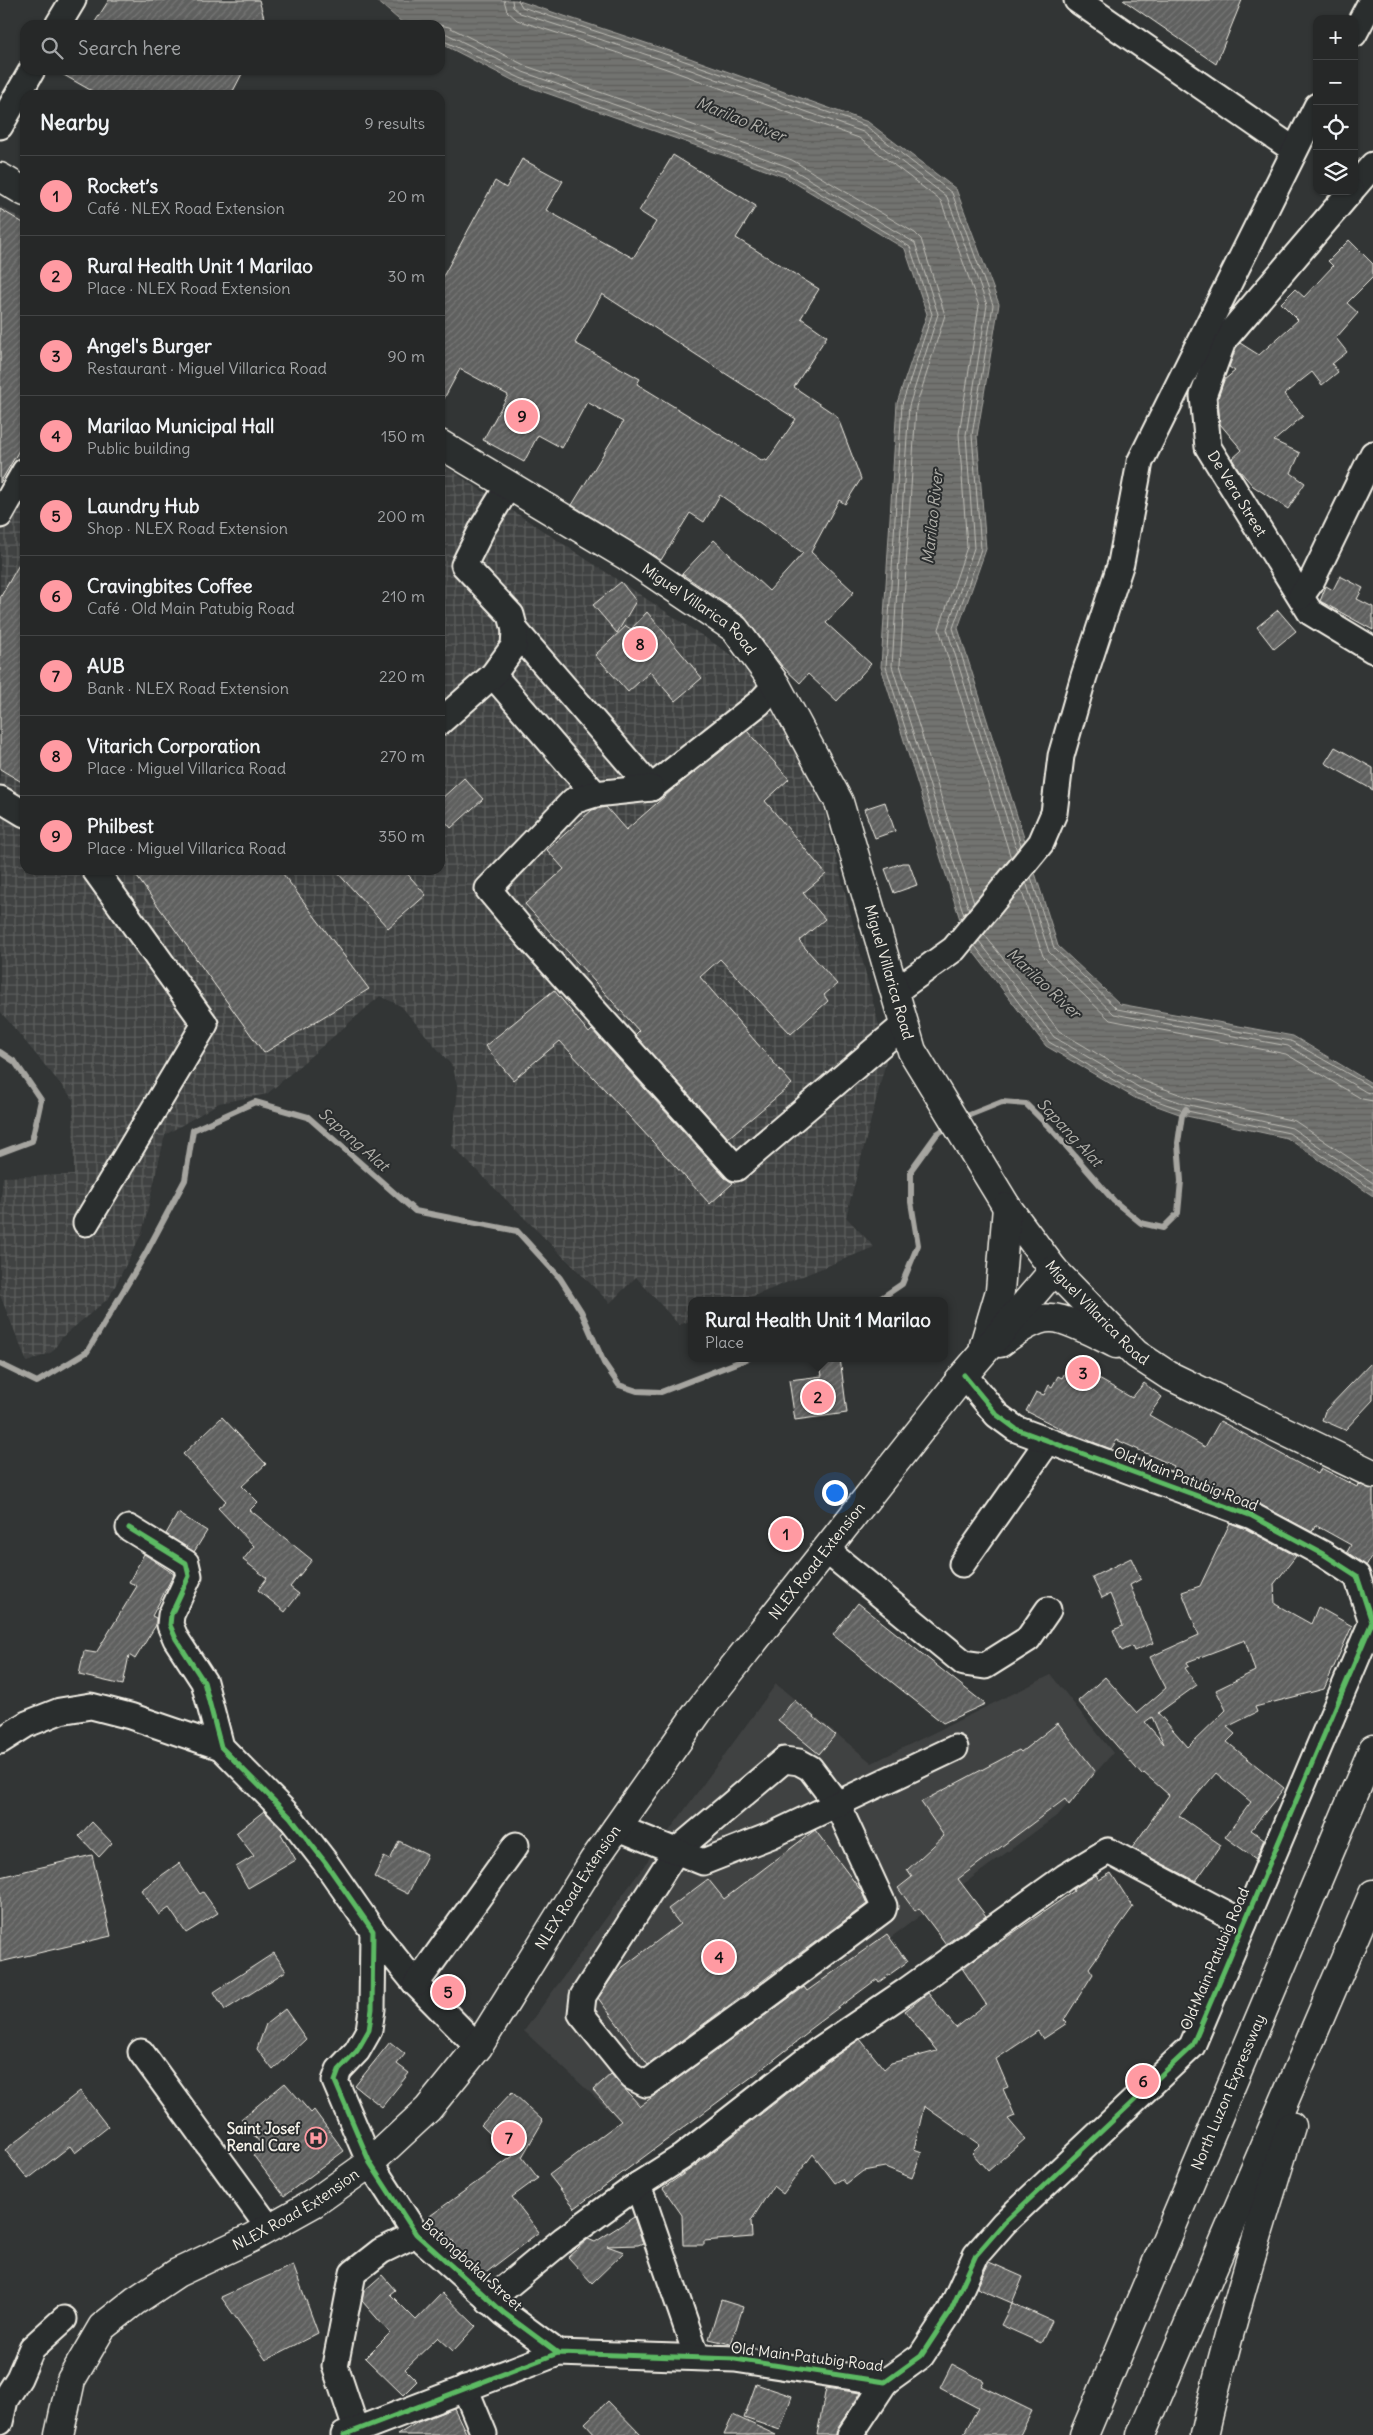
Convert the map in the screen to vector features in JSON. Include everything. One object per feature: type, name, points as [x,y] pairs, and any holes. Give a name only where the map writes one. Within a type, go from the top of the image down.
[{"type":"main road","points":[[0,177],[20,189]]},
{"type":"main road","name":"Miguel Villarica Road","points":[[445,447],[625,555],[735,630],[776,685],[839,802],[912,1051],[1007,1207],[1054,1270],[1136,1354],[1168,1375],[1373,1474]]},
{"type":"main road","points":[[971,1367],[988,1334],[1000,1291],[1007,1207]]},
{"type":"main road","name":"NLEX Road Extension","points":[[59,2435],[71,2380],[102,2327],[135,2301],[177,2273],[270,2228],[314,2202],[370,2163],[428,2109],[478,2047],[536,1950],[616,1827],[698,1712],[971,1367],[1054,1270]]},
{"type":"main road","points":[[971,1367],[1020,1329],[1050,1318],[1086,1328],[1136,1354]]},
{"type":"main road","name":"North Luzon Expressway","points":[[1084,2435],[1373,1749]]},
{"type":"main road","points":[[1141,2435],[1373,1894]]},
{"type":"main road","points":[[1204,2435],[1242,2283],[1330,1998]]},
{"type":"street","points":[[61,20],[72,0]]},
{"type":"street","points":[[1077,0],[1294,150]]},
{"type":"street","points":[[1358,26],[1372,0]]},
{"type":"street","points":[[21,90],[29,75]]},
{"type":"street","points":[[0,126],[20,91]]},
{"type":"street","points":[[894,992],[954,948],[1041,844],[1054,813],[1061,756],[1121,563],[1140,462],[1313,114]]},
{"type":"street","points":[[1358,182],[1373,165]]},
{"type":"street","name":"De Vera Street","points":[[1348,195],[1223,342],[1203,396],[1208,447],[1310,612],[1373,650]]},
{"type":"street","points":[[1301,596],[1311,582],[1373,454]]},
{"type":"street","points":[[0,515],[20,480]]},
{"type":"street","points":[[445,718],[493,675],[514,646],[515,630],[511,615],[464,565],[483,527],[509,485]]},
{"type":"street","points":[[515,630],[651,788]]},
{"type":"street","points":[[493,675],[594,794]]},
{"type":"street","points":[[776,685],[751,708],[651,788],[594,794],[572,802],[488,889],[736,1168],[904,1025]]},
{"type":"street","points":[[0,799],[20,811]]},
{"type":"street","points":[[86,1223],[206,1024],[99,875]]},
{"type":"street","name":"Old Main Patubig Road","points":[[350,2432],[558,2353],[735,2359],[885,2382],[921,2356],[950,2312],[976,2255],[1004,2223],[1192,2046],[1372,1622],[1357,1576],[1323,1554],[1252,1516],[1016,1429],[997,1415],[971,1367]]},
{"type":"street","points":[[962,1564],[1048,1440]]},
{"type":"street","points":[[129,1528],[186,1563],[189,1576],[171,1615],[170,1625],[176,1639],[204,1682],[221,1746]]},
{"type":"street","points":[[826,1550],[964,1663],[985,1666],[1028,1639],[1048,1610]]},
{"type":"street","points":[[0,1741],[27,1724],[60,1711],[91,1706],[130,1716],[221,1746],[290,1818],[325,1862],[373,1931],[416,1984],[478,2047]]},
{"type":"street","points":[[616,1827],[703,1862],[772,1835],[955,1748]]},
{"type":"street","points":[[784,1760],[799,1762],[810,1768],[837,1804],[884,1906],[883,1910],[758,2004],[646,2084],[632,2077],[581,2014],[583,1996],[676,1851],[784,1760]]},
{"type":"street","points":[[416,1984],[516,1845]]},
{"type":"street","points":[[489,2300],[564,2239],[638,2185],[682,2157],[819,2050],[906,1991],[1065,1877],[1108,1851],[1244,1923]]},
{"type":"street","name":"Batongbakal Street","points":[[373,1931],[372,2009],[369,2030],[357,2051],[339,2070],[334,2081],[370,2163],[416,2234],[489,2300],[558,2353]]},
{"type":"street","points":[[141,2052],[270,2228]]},
{"type":"street","points":[[638,2185],[697,2357]]},
{"type":"street","points":[[350,2432],[336,2366],[353,2273],[381,2251],[416,2234]]},
{"type":"street","points":[[0,2422],[5,2400],[19,2378],[32,2348],[64,2318]]},
{"type":"street","points":[[850,2435],[885,2382]]},
{"type":"street","points":[[465,2388],[484,2434]]},
{"type":"shaded area","points":[[0,206],[20,218],[20,875],[445,875],[445,466],[733,656],[789,720],[817,782],[887,1057],[846,1217],[874,1247],[751,1297],[688,1297],[688,1322],[679,1325],[636,1277],[610,1303],[452,1146],[458,1089],[453,1067],[401,1006],[380,996],[267,1094],[219,1103],[165,1135],[142,1233],[109,1298],[62,1337],[52,1352],[27,1362],[0,1295],[0,1209],[3,1177],[74,1175],[73,1099],[0,1011]]},
{"type":"shaded area","points":[[1051,1675],[1113,1753],[1059,1814],[629,2129],[524,2031],[776,1684],[872,1763]]},
{"type":"water","name":"Marilao River","points":[[376,0],[516,0],[670,51],[868,122],[956,189],[999,304],[977,436],[986,549],[958,628],[1058,946],[1120,1004],[1293,1036],[1373,1084],[1373,1196],[1287,1138],[1182,1115],[1135,1098],[1046,1046],[968,945],[881,667],[897,403],[927,314],[905,249],[785,177],[518,83],[445,46],[445,20],[399,20]]},
{"type":"building","points":[[109,0],[259,0],[265,20],[96,20]]},
{"type":"building","points":[[1123,0],[1242,0],[1216,64]]},
{"type":"building","points":[[64,75],[241,75],[234,90],[90,90]]},
{"type":"building","points":[[673,155],[756,206],[736,238],[819,289],[801,318],[827,336],[794,387],[837,416],[861,479],[845,504],[839,500],[811,552],[854,592],[826,623],[871,664],[837,701],[808,674],[800,683],[782,666],[744,616],[682,574],[714,540],[769,591],[803,553],[720,495],[704,522],[690,513],[661,560],[572,505],[623,422],[587,402],[562,448],[538,435],[524,462],[483,440],[508,395],[460,369],[445,397],[445,273],[495,181],[506,188],[522,159],[563,181],[546,210],[633,258],[656,222],[639,211]],"holes":[[[602,294],[796,419],[767,461],[764,459],[763,461],[637,384],[640,379],[575,343]]]},
{"type":"building","points":[[0,209],[20,221],[20,449],[0,483]]},
{"type":"building","points":[[1349,240],[1373,264],[1373,277],[1347,303],[1358,313],[1336,338],[1347,352],[1332,364],[1338,372],[1322,385],[1312,372],[1284,394],[1303,416],[1274,441],[1300,453],[1291,473],[1305,483],[1288,509],[1253,486],[1232,459],[1242,450],[1220,424],[1218,398],[1224,380],[1235,371],[1229,367],[1236,348],[1240,343],[1259,355],[1298,320],[1281,303],[1295,289],[1304,297],[1333,266],[1328,261]]},
{"type":"building","points":[[20,563],[20,781],[0,769],[0,598]]},
{"type":"building","points":[[1340,576],[1363,588],[1357,599],[1373,607],[1373,630],[1320,601],[1326,586],[1333,590]]},
{"type":"building","points":[[621,582],[636,601],[617,633],[593,605]]},
{"type":"building","points":[[1278,610],[1296,631],[1274,649],[1257,627]]},
{"type":"building","points":[[647,612],[702,678],[675,701],[650,672],[628,692],[595,655],[626,626],[631,629]]},
{"type":"building","points":[[747,731],[789,779],[765,801],[826,874],[803,893],[825,919],[799,941],[837,984],[824,995],[828,1001],[791,1034],[720,959],[700,977],[792,1084],[728,1138],[635,1035],[639,1031],[525,904],[564,869],[547,850],[592,810],[606,807],[626,830],[672,790]]},
{"type":"building","points":[[1335,747],[1373,768],[1373,790],[1325,763]]},
{"type":"building","points":[[464,778],[483,799],[451,828],[445,821],[445,795]]},
{"type":"building","points":[[885,802],[895,831],[875,838],[864,809]]},
{"type":"building","points":[[902,863],[909,863],[917,885],[894,893],[885,869]]},
{"type":"building","points":[[136,875],[284,875],[369,989],[264,1053]]},
{"type":"building","points":[[340,875],[408,875],[426,895],[388,928]]},
{"type":"building","points":[[554,990],[589,1033],[592,1030],[725,1178],[733,1183],[710,1204],[560,1041],[513,1080],[485,1046]]},
{"type":"building","points":[[1077,1361],[1095,1370],[1092,1375],[1132,1398],[1144,1383],[1162,1397],[1149,1415],[1205,1447],[1220,1421],[1318,1474],[1321,1468],[1357,1487],[1358,1484],[1373,1489],[1373,1554],[1366,1566],[1347,1552],[1351,1545],[1315,1525],[1312,1532],[1257,1503],[1171,1471],[1174,1466],[1117,1440],[1111,1449],[1067,1432],[1026,1411],[1036,1392],[1044,1395],[1049,1385],[1052,1387],[1058,1376],[1062,1378],[1067,1369],[1072,1371]]},
{"type":"building","points":[[1373,1361],[1373,1400],[1345,1430],[1322,1420],[1325,1411]]},
{"type":"building","points":[[820,1362],[841,1362],[847,1413],[795,1420],[789,1380],[822,1376]]},
{"type":"building","points":[[222,1417],[266,1464],[242,1486],[258,1502],[250,1510],[312,1560],[290,1587],[299,1594],[285,1612],[258,1590],[267,1578],[243,1560],[254,1546],[218,1508],[226,1501],[183,1454]]},
{"type":"building","points":[[178,1513],[207,1531],[194,1552],[166,1534]]},
{"type":"building","points":[[1230,1523],[1246,1529],[1296,1556],[1274,1584],[1275,1604],[1311,1624],[1318,1607],[1352,1626],[1324,1689],[1255,1707],[1257,1712],[1227,1727],[1235,1734],[1227,1742],[1284,1788],[1251,1830],[1264,1839],[1256,1859],[1225,1837],[1251,1802],[1216,1773],[1179,1816],[1221,1845],[1196,1881],[1132,1848],[1169,1795],[1144,1773],[1142,1775],[1078,1701],[1105,1677],[1137,1713],[1166,1688],[1150,1657],[1199,1635],[1182,1592],[1200,1586]],"holes":[[[1245,1640],[1255,1671],[1216,1690],[1226,1710],[1188,1747],[1158,1713],[1197,1685],[1185,1668],[1189,1666],[1187,1662]],[[1152,1717],[1164,1744],[1145,1722]]]},
{"type":"building","points":[[144,1554],[174,1574],[152,1616],[156,1618],[156,1625],[135,1659],[129,1655],[123,1685],[79,1675],[84,1651],[96,1653],[137,1586],[129,1582]]},
{"type":"building","points":[[1131,1558],[1141,1579],[1130,1585],[1153,1643],[1134,1651],[1132,1646],[1122,1651],[1113,1630],[1123,1626],[1110,1594],[1102,1598],[1092,1577]]},
{"type":"building","points":[[858,1603],[985,1704],[943,1723],[833,1635]]},
{"type":"building","points":[[794,1700],[835,1735],[819,1754],[778,1720]]},
{"type":"building","points":[[1058,1723],[1095,1771],[1069,1805],[1065,1799],[958,1879],[986,1916],[946,1944],[919,1908],[915,1911],[898,1888],[912,1877],[907,1870],[944,1836],[921,1802],[1019,1750],[1021,1752]]},
{"type":"building","points":[[264,1811],[284,1832],[281,1834],[296,1860],[248,1888],[236,1867],[254,1856],[236,1833]]},
{"type":"building","points":[[92,1822],[112,1843],[99,1857],[79,1836]]},
{"type":"building","points":[[815,1830],[862,1892],[867,1904],[648,2065],[598,1998],[615,1973],[680,1924],[668,1909],[708,1879],[724,1899]]},
{"type":"building","points":[[399,1841],[427,1855],[408,1894],[374,1877],[384,1857],[390,1860]]},
{"type":"building","points":[[92,1855],[111,1936],[0,1962],[0,1877]]},
{"type":"building","points":[[179,1863],[200,1894],[203,1892],[218,1913],[186,1933],[169,1908],[159,1915],[141,1890]]},
{"type":"building","points":[[1111,1873],[1133,1907],[1089,1968],[1093,1974],[1064,2020],[1067,2023],[1043,2039],[1038,2031],[996,2059],[1008,2087],[1003,2089],[1015,2116],[1008,2119],[1025,2139],[988,2171],[972,2153],[980,2145],[924,2106],[914,2149],[922,2152],[912,2178],[885,2167],[863,2171],[846,2184],[842,2179],[835,2183],[813,2154],[783,2194],[773,2186],[751,2221],[752,2237],[704,2241],[704,2245],[683,2245],[682,2215],[663,2188],[695,2166],[827,2062],[860,2039],[884,2069],[891,2063],[937,2051],[905,2011],[928,1993],[956,2028],[986,2004],[962,1968],[1074,1891],[1073,1889],[1096,1875],[1099,1880]]},
{"type":"building","points":[[887,1934],[907,1962],[879,1982],[877,1979],[807,2031],[808,2033],[757,2073],[575,2208],[549,2175],[621,2121],[593,2090],[611,2074],[640,2106],[804,1987],[807,1991]]},
{"type":"building","points":[[274,1953],[286,1971],[225,2010],[214,1992]]},
{"type":"building","points":[[285,2009],[306,2039],[273,2070],[257,2049],[266,2024]]},
{"type":"building","points":[[390,2042],[405,2054],[397,2064],[409,2073],[382,2107],[355,2086]]},
{"type":"building","points":[[285,2083],[311,2113],[314,2110],[344,2151],[284,2196],[253,2155],[264,2148],[241,2119]]},
{"type":"building","points":[[80,2091],[108,2127],[75,2153],[70,2146],[28,2179],[5,2150]]},
{"type":"building","points":[[512,2092],[543,2121],[522,2157],[538,2178],[512,2197],[539,2232],[483,2275],[450,2245],[454,2242],[427,2218],[513,2156],[481,2125]]},
{"type":"building","points":[[634,2217],[643,2243],[638,2245],[607,2246],[624,2252],[592,2283],[568,2257],[588,2239],[595,2242]]},
{"type":"building","points":[[989,2262],[1023,2277],[1012,2303],[977,2288]]},
{"type":"building","points":[[293,2265],[318,2333],[266,2360],[221,2297]]},
{"type":"building","points":[[382,2275],[395,2290],[390,2294],[416,2320],[442,2293],[476,2326],[453,2351],[438,2337],[405,2369],[417,2381],[403,2395],[365,2358],[390,2333],[362,2301],[364,2291]]},
{"type":"building","points":[[721,2300],[743,2307],[731,2344],[709,2339]]},
{"type":"building","points":[[1012,2303],[1052,2321],[1041,2343],[1001,2325]]},
{"type":"building","points":[[952,2364],[984,2381],[981,2386],[1032,2411],[1020,2435],[963,2435],[978,2408],[940,2388]]},
{"type":"building","points":[[756,2384],[792,2396],[780,2430],[744,2418]]},
{"type":"building","points":[[826,2388],[861,2393],[838,2427],[836,2435],[817,2435]]},
{"type":"building","points":[[608,2401],[641,2435],[596,2435],[585,2423]]},
{"type":"building","points":[[454,2408],[467,2435],[397,2435],[418,2422]]},
{"type":"building","points":[[733,2415],[776,2435],[724,2435]]},
{"type":"waterway","name":"Sapang Alat","points":[[0,1052],[15,1062],[41,1100],[32,1141],[0,1153]]},
{"type":"waterway","name":"Sapang Alat","points":[[0,1364],[37,1382],[87,1352],[146,1253],[185,1180],[193,1130],[255,1102],[308,1117],[415,1211],[517,1231],[560,1278],[581,1311],[604,1363],[619,1385],[637,1391],[661,1392],[739,1362]]},
{"type":"waterway","name":"Sapang Alat","points":[[962,1118],[1002,1102],[1026,1104],[1054,1132],[1114,1201],[1141,1223],[1163,1228],[1178,1213],[1181,1181],[1178,1143],[1182,1115],[1186,1109]]},
{"type":"waterway","name":"Sapang Alat","points":[[883,1297],[902,1284],[918,1245],[911,1202],[911,1170],[937,1134],[949,1126]]},
{"type":"cycle path","points":[[344,2435],[558,2353],[735,2359],[885,2382],[921,2356],[950,2312],[976,2255],[1004,2223],[1192,2046],[1372,1622],[1357,1576],[1323,1554],[1252,1516],[1016,1429],[997,1415],[964,1375]]},
{"type":"cycle path","points":[[129,1528],[186,1563],[189,1576],[171,1615],[170,1625],[176,1639],[204,1682],[221,1747],[290,1817],[325,1862],[373,1931],[372,2009],[369,2030],[357,2051],[339,2070],[335,2081],[370,2163],[416,2234],[504,2313],[558,2353]]},
{"type":"place","name":"Philbest","points":[[522,416]]},
{"type":"place","name":"Vitarich Corporation","points":[[640,644]]},
{"type":"place","name":"Angel's Burger","points":[[1083,1373]]},
{"type":"place","name":"Rural Health Unit 1 Marilao","points":[[818,1397]]},
{"type":"place","name":"Rocket’s","points":[[786,1534]]},
{"type":"place","name":"Marilao Municipal Hall","points":[[719,1957]]},
{"type":"place","name":"Laundry Hub","points":[[448,1992]]},
{"type":"place","name":"Cravingbites Coffee","points":[[1143,2081]]},
{"type":"place","name":"Saint Josef Renal Care","points":[[316,2138]]},
{"type":"place","name":"AUB","points":[[509,2138]]}]
